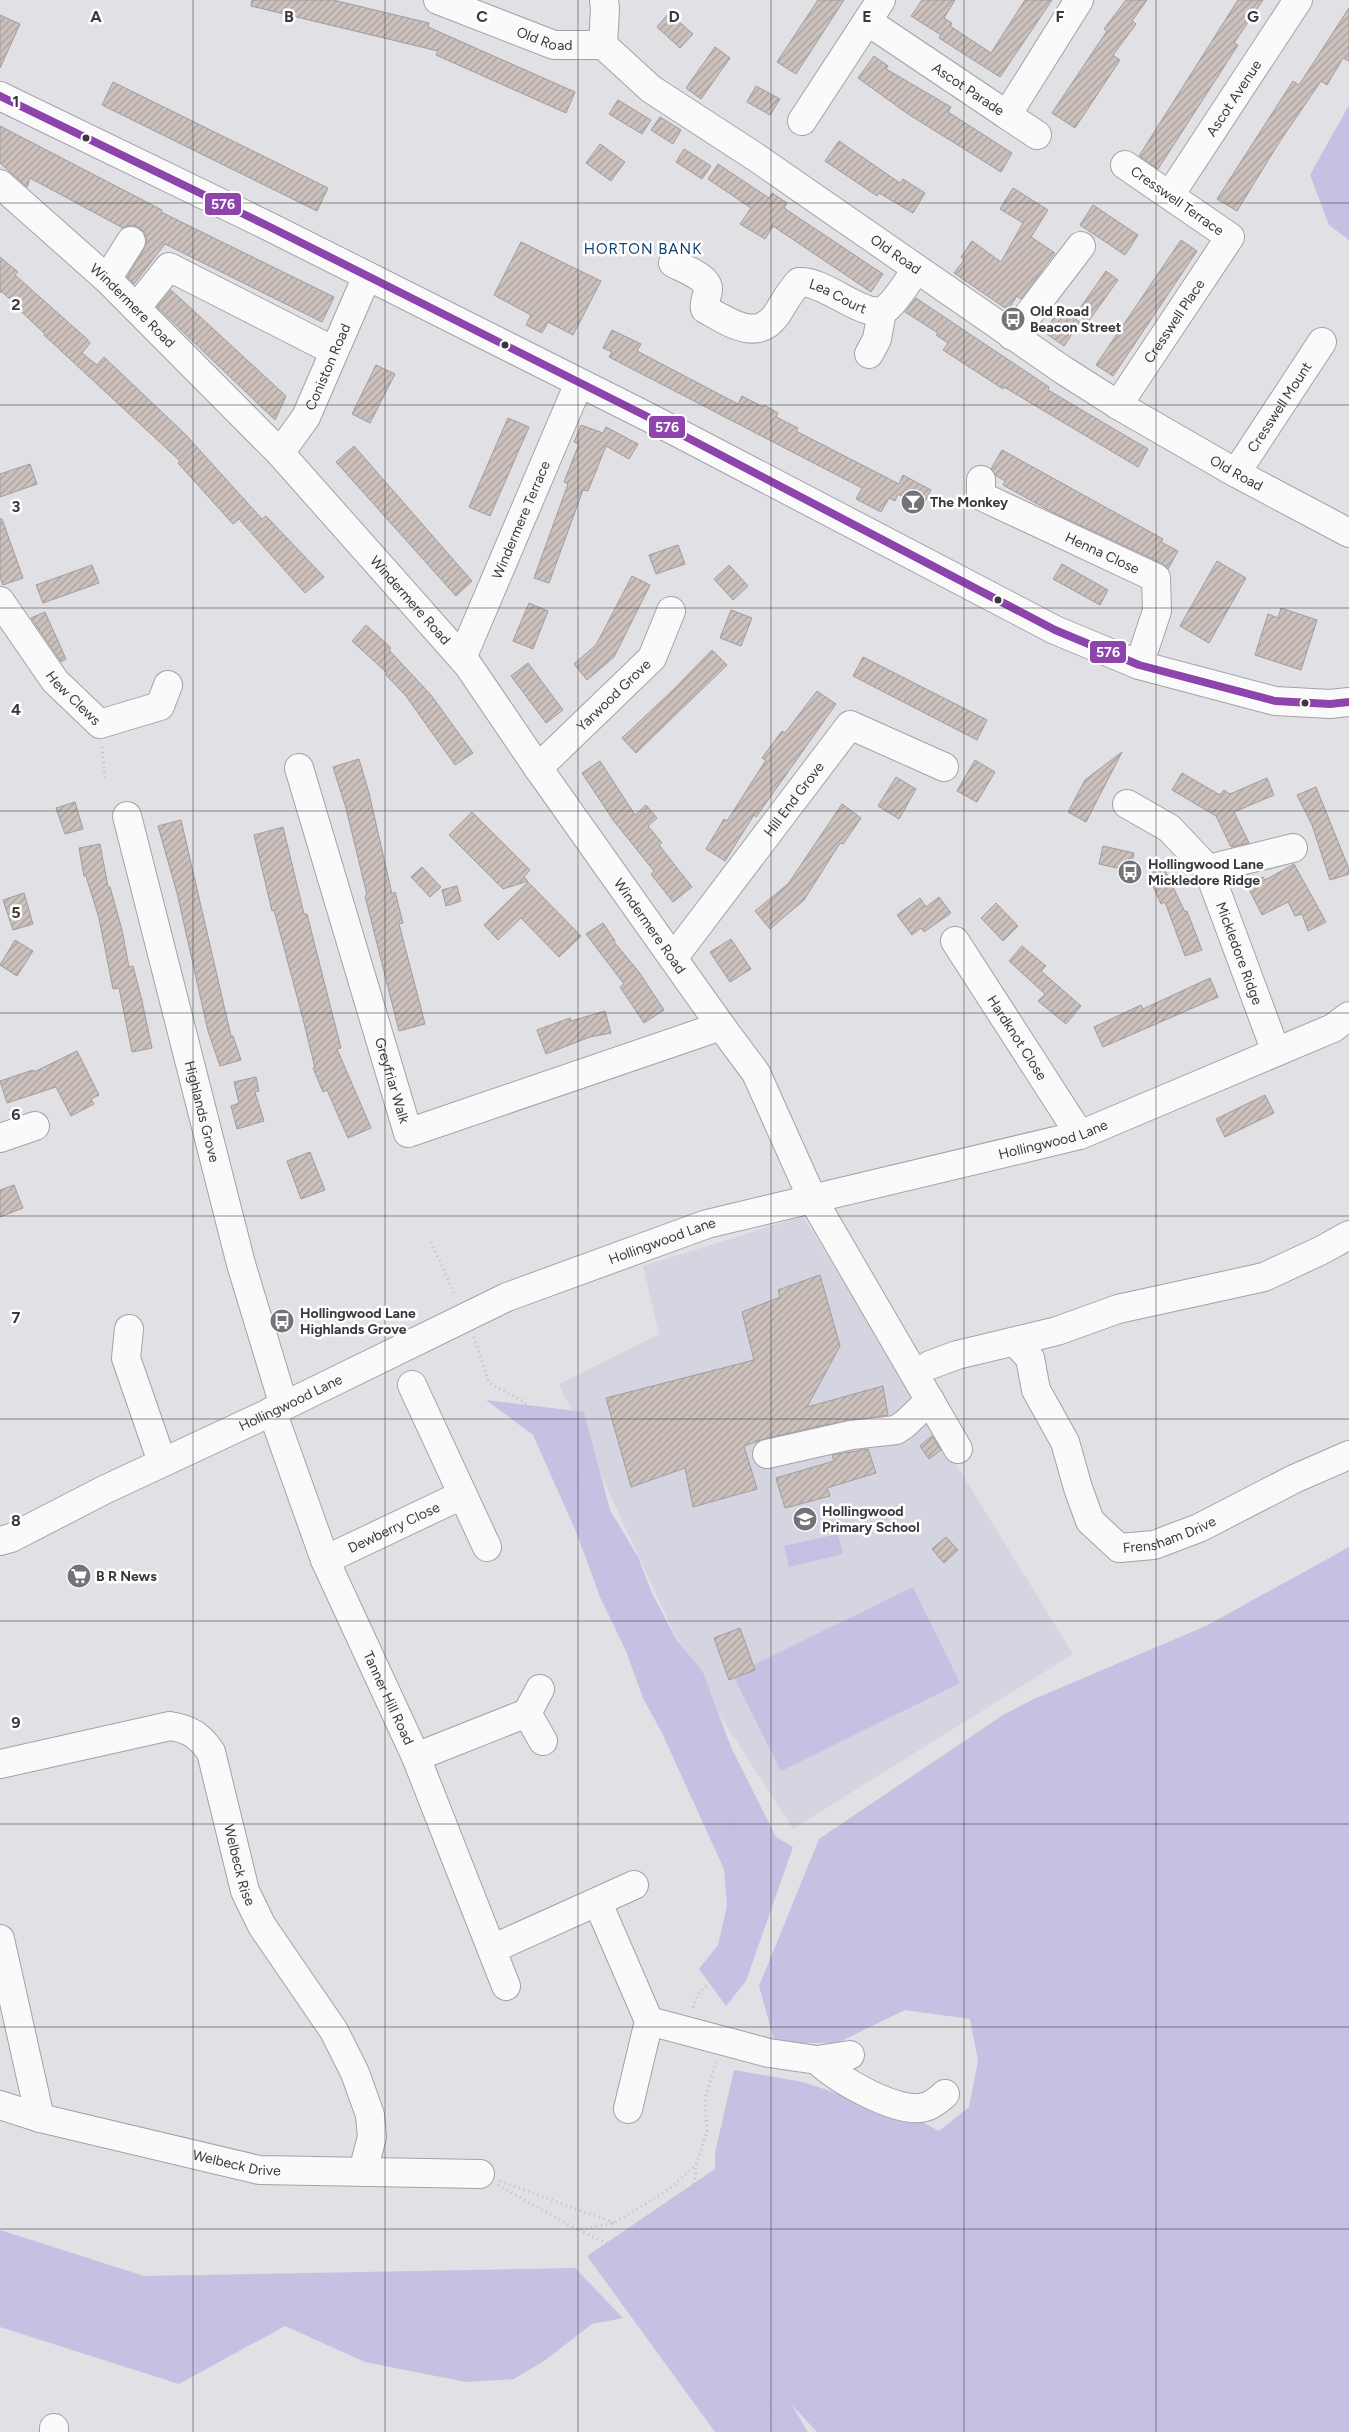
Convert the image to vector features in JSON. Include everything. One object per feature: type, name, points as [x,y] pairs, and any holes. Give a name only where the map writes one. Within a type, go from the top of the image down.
[{"type":"street","name":"Old Road","points":[[438,0],[554,45],[603,46],[651,89],[757,158],[1012,336],[1118,405],[1236,473],[1349,533]]},
{"type":"street","points":[[603,46],[606,8],[604,0]]},
{"type":"street","name":"Ascot Parade","points":[[874,10],[1007,115],[1078,0]]},
{"type":"street","name":"Ascot Avenue","points":[[1170,195],[1298,0]]},
{"type":"street","points":[[802,121],[874,10]]},
{"type":"street","points":[[0,96],[580,383],[1055,630],[1139,665],[1275,701],[1330,704],[1349,702]]},
{"type":"street","points":[[1007,115],[1037,135]]},
{"type":"street","name":"Cresswell Terrace","points":[[1125,165],[1230,237]]},
{"type":"street","name":"Windermere Road","points":[[0,184],[107,279],[280,453],[462,658],[538,768],[674,957],[720,1026],[756,1073],[812,1198],[958,1449]]},
{"type":"street","name":"Cresswell Place","points":[[1118,405],[1230,237]]},
{"type":"street","points":[[107,279],[130,241]]},
{"type":"street","points":[[1012,336],[1081,246]]},
{"type":"street","name":"Lea Court","points":[[673,263],[705,283],[708,289],[704,303],[706,309],[734,325],[752,329],[763,328],[774,318],[800,282],[817,284],[857,307],[875,312],[888,308],[916,270]]},
{"type":"street","points":[[136,308],[169,267],[334,352]]},
{"type":"street","name":"Coniston Road","points":[[280,453],[306,417],[367,276]]},
{"type":"street","points":[[869,354],[877,339],[882,311]]},
{"type":"street","name":"Cresswell Mount","points":[[1236,473],[1322,342]]},
{"type":"street","name":"Windermere Terrace","points":[[462,658],[580,383]]},
{"type":"street","name":"Henna Close","points":[[981,480],[981,496],[1156,578],[1157,611],[1139,665]]},
{"type":"street","name":"Hew Clews","points":[[0,601],[55,681],[100,724],[160,706],[168,685]]},
{"type":"street","name":"Yarwood Grove","points":[[538,768],[652,658],[671,611]]},
{"type":"street","name":"Hill End Grove","points":[[674,957],[850,725],[944,767]]},
{"type":"street","name":"Greyfriar Walk","points":[[299,768],[408,1133],[720,1026]]},
{"type":"street","name":"Mickledore Ridge","points":[[1127,804],[1169,828],[1208,870],[1276,1052]]},
{"type":"street","name":"Highlands Grove","points":[[127,816],[278,1409]]},
{"type":"street","points":[[1208,870],[1293,848]]},
{"type":"street","name":"Hardknot Close","points":[[955,941],[1080,1135]]},
{"type":"street","name":"Hollingwood Lane","points":[[0,1541],[11,1538],[162,1462],[278,1409],[507,1297],[707,1224],[1080,1135],[1333,1028],[1349,1016]]},
{"type":"street","points":[[0,1138],[35,1126]]},
{"type":"street","points":[[930,1364],[957,1355],[1057,1331],[1118,1309],[1264,1277],[1349,1235]]},
{"type":"street","points":[[129,1329],[126,1358],[162,1462]]},
{"type":"street","name":"Frensham Drive","points":[[1015,1342],[1030,1358],[1036,1390],[1065,1442],[1090,1521],[1119,1548],[1154,1545],[1199,1528],[1294,1479],[1349,1455]]},
{"type":"street","points":[[412,1385],[487,1547]]},
{"type":"street","points":[[767,1454],[851,1436],[896,1430],[930,1400]]},
{"type":"street","name":"Tanner Hill Road","points":[[278,1409],[325,1560],[416,1756],[506,1986]]},
{"type":"street","name":"Dewberry Close","points":[[325,1560],[462,1495]]},
{"type":"street","points":[[416,1756],[527,1714],[540,1689]]},
{"type":"street","points":[[527,1714],[543,1741]]},
{"type":"street","name":"Welbeck Rise","points":[[0,1764],[170,1726],[194,1732],[204,1741],[211,1752],[245,1891],[262,1926],[334,2031],[356,2073],[370,2114],[372,2137],[364,2171]]},
{"type":"street","points":[[492,1949],[634,1886]]},
{"type":"street","points":[[598,1903],[649,2021],[628,2109]]},
{"type":"street","points":[[0,1939],[40,2118]]},
{"type":"street","points":[[649,2021],[769,2053],[817,2060],[850,2054]]},
{"type":"street","points":[[817,2060],[829,2072],[858,2090],[903,2106],[926,2107],[945,2094]]},
{"type":"street","name":"Welbeck Drive","points":[[0,2105],[40,2118],[259,2170],[480,2174]]},
{"type":"path","points":[[100,724],[104,778]]},
{"type":"path","points":[[431,1242],[466,1317],[489,1383],[523,1401],[555,1434],[572,1463],[588,1512],[606,1547],[618,1580],[643,1628],[655,1666],[695,1748],[717,1782],[750,1870],[748,1914],[720,1972],[698,1994],[684,2029]]},
{"type":"path","points":[[681,2278],[692,2211],[696,2165],[707,2131],[705,2100],[714,2065],[727,2043]]},
{"type":"path","points":[[578,2230],[614,2223],[668,2190],[696,2165]]},
{"type":"path","points":[[480,2174],[614,2223]]},
{"type":"path","points":[[480,2174],[578,2230],[681,2278],[719,2338],[757,2375],[780,2432]]},
{"type":"shaded area","points":[[1349,105],[1349,240],[1329,225],[1310,175]]},
{"type":"shaded area","name":"Hollingwood Primary School","points":[[803,1216],[1073,1654],[793,1829],[692,1672],[559,1384],[659,1334],[643,1266]]},
{"type":"shaded area","points":[[486,1400],[584,1412],[610,1510],[638,1557],[652,1593],[677,1641],[702,1670],[731,1747],[776,1837],[793,1847],[746,1981],[726,2006],[699,1969],[718,1945],[727,1906],[724,1869],[662,1733],[643,1698],[626,1651],[600,1597],[577,1534],[533,1435]]},
{"type":"shaded area","points":[[838,1534],[843,1554],[789,1567],[784,1546]]},
{"type":"shaded area","points":[[1349,1547],[1349,2432],[817,2432],[791,2404],[808,2432],[715,2432],[587,2256],[715,2169],[715,2153],[734,2070],[803,2082],[922,2122],[939,2131],[969,2107],[978,2061],[970,2019],[905,2010],[837,2043],[775,2043],[759,1986],[819,1839],[1003,1715],[1034,1699],[1206,1626]]},
{"type":"shaded area","points":[[913,1587],[960,1683],[781,1771],[733,1675]]},
{"type":"shaded area","points":[[0,2230],[144,2276],[575,2268],[623,2318],[592,2324],[544,2361],[514,2379],[466,2382],[365,2362],[285,2326],[179,2384],[0,2327]]},
{"type":"building","points":[[252,0],[333,0],[429,23],[428,27],[575,92],[566,113],[436,55],[438,51],[251,6]]},
{"type":"building","points":[[818,0],[844,0],[796,74],[777,62]]},
{"type":"building","points":[[922,0],[955,0],[944,18],[952,23],[950,26],[991,53],[1025,0],[1052,0],[1000,77],[939,38],[941,35],[911,16]]},
{"type":"building","points":[[1126,0],[1147,0],[1132,21],[1136,24],[1113,55],[1120,60],[1075,128],[1052,113],[1107,31],[1104,29]]},
{"type":"building","points":[[1238,0],[1263,0],[1234,43],[1238,45],[1158,169],[1139,156]]},
{"type":"building","points":[[1349,8],[1349,61],[1343,58],[1327,85],[1321,81],[1280,141],[1237,211],[1217,199],[1293,81],[1299,85]]},
{"type":"building","points":[[669,13],[693,34],[680,48],[657,27]]},
{"type":"building","points":[[0,15],[20,24],[0,68]]},
{"type":"building","points":[[715,47],[730,58],[701,99],[686,88]]},
{"type":"building","points":[[874,56],[888,66],[886,69],[951,107],[948,112],[1012,153],[1001,172],[908,114],[858,78]]},
{"type":"building","points":[[113,82],[328,188],[317,211],[102,105]]},
{"type":"building","points":[[756,86],[780,99],[770,115],[747,102]]},
{"type":"building","points":[[618,100],[651,120],[642,134],[609,114]]},
{"type":"building","points":[[660,117],[681,130],[673,144],[651,130]]},
{"type":"building","points":[[0,126],[162,210],[161,212],[334,297],[322,322],[165,244],[134,284],[127,277],[144,249],[147,241],[145,233],[140,228],[132,225],[123,228],[30,178],[27,187],[0,163]]},
{"type":"building","points":[[839,141],[900,183],[903,179],[925,193],[913,213],[879,193],[877,196],[825,161]]},
{"type":"building","points":[[600,144],[625,162],[611,181],[586,163]]},
{"type":"building","points":[[684,149],[711,166],[702,179],[676,162]]},
{"type":"building","points":[[718,164],[769,198],[772,193],[787,203],[784,208],[883,274],[871,292],[773,226],[765,239],[740,224],[751,208],[708,179]]},
{"type":"building","points":[[1013,188],[1048,210],[1031,237],[1055,253],[1021,299],[1017,296],[1008,310],[954,273],[964,260],[961,257],[972,241],[1001,262],[1023,223],[1000,209]]},
{"type":"building","points":[[1093,205],[1138,235],[1125,255],[1080,225]]},
{"type":"building","points":[[1181,240],[1197,251],[1113,376],[1096,365]]},
{"type":"building","points":[[521,242],[601,281],[573,335],[548,322],[542,333],[526,325],[531,315],[494,295]]},
{"type":"building","points":[[0,257],[18,272],[15,275],[86,338],[90,343],[82,353],[97,365],[104,357],[185,434],[262,519],[266,516],[324,577],[305,593],[239,519],[233,524],[178,463],[180,461],[44,335],[11,300],[1,291],[0,293]]},
{"type":"building","points":[[1106,271],[1118,280],[1088,322],[1076,314]]},
{"type":"building","points":[[171,290],[286,396],[275,420],[157,307]]},
{"type":"building","points":[[916,298],[1049,387],[1048,390],[1148,449],[1138,467],[1004,387],[1003,389],[943,350],[948,343],[936,335],[938,333],[905,312]]},
{"type":"building","points":[[1060,309],[1080,322],[1064,346],[1044,332]]},
{"type":"building","points":[[612,330],[641,344],[637,351],[738,404],[742,396],[763,407],[764,405],[778,413],[776,417],[798,428],[796,431],[899,484],[903,475],[931,490],[922,507],[898,494],[895,501],[889,498],[881,512],[856,499],[862,488],[609,357],[612,352],[603,348]]},
{"type":"building","points":[[376,365],[395,374],[370,423],[352,414]]},
{"type":"building","points":[[508,418],[529,427],[490,516],[469,507]]},
{"type":"building","points":[[581,425],[603,433],[606,427],[638,444],[629,459],[606,446],[588,491],[583,490],[549,583],[534,578],[568,484],[564,482],[579,444],[574,442]]},
{"type":"building","points":[[354,446],[472,581],[456,596],[336,462]]},
{"type":"building","points":[[1002,450],[1163,539],[1161,542],[1178,551],[1168,569],[1163,564],[1052,512],[1003,485],[1005,481],[995,475],[991,469]]},
{"type":"building","points":[[30,464],[37,484],[0,497],[0,474]]},
{"type":"building","points":[[0,519],[2,519],[23,578],[3,585],[0,577]]},
{"type":"building","points":[[678,545],[685,564],[656,574],[649,555]]},
{"type":"building","points":[[1217,561],[1246,578],[1209,643],[1180,626]]},
{"type":"building","points":[[1062,564],[1108,590],[1100,605],[1053,579]]},
{"type":"building","points":[[92,565],[99,583],[43,603],[36,585]]},
{"type":"building","points":[[729,565],[748,586],[733,600],[714,579]]},
{"type":"building","points":[[632,576],[650,585],[614,657],[587,680],[574,664],[596,645]]},
{"type":"building","points":[[529,603],[548,611],[533,649],[513,641]]},
{"type":"building","points":[[1281,608],[1317,620],[1301,670],[1255,655],[1268,614],[1278,618]]},
{"type":"building","points":[[731,610],[752,618],[741,646],[720,638]]},
{"type":"building","points":[[45,612],[66,659],[61,662],[31,618]]},
{"type":"building","points":[[366,625],[391,648],[389,650],[431,695],[473,753],[455,765],[406,696],[386,675],[387,673],[352,641]]},
{"type":"building","points":[[712,650],[727,665],[636,753],[622,738]]},
{"type":"building","points":[[863,657],[987,720],[977,740],[853,676]]},
{"type":"building","points":[[528,663],[563,710],[546,723],[511,676]]},
{"type":"building","points":[[817,691],[836,704],[756,817],[754,815],[725,861],[706,849],[724,819],[727,821],[766,760],[762,758],[782,731],[785,733]]},
{"type":"building","points":[[1122,752],[1086,822],[1068,812],[1085,780]]},
{"type":"building","points":[[359,759],[369,793],[392,894],[395,892],[403,923],[399,924],[425,1024],[399,1031],[365,896],[367,895],[346,808],[333,767]]},
{"type":"building","points":[[975,760],[995,772],[977,802],[957,791]]},
{"type":"building","points":[[600,761],[635,815],[646,805],[657,818],[648,826],[662,843],[659,845],[692,887],[673,902],[651,874],[654,871],[613,820],[582,773]]},
{"type":"building","points":[[1182,773],[1220,795],[1224,790],[1230,794],[1267,778],[1274,795],[1234,812],[1249,843],[1231,847],[1216,816],[1172,790]]},
{"type":"building","points":[[896,777],[916,789],[899,819],[878,806]]},
{"type":"building","points":[[1316,787],[1349,869],[1349,874],[1330,880],[1312,825],[1297,795]]},
{"type":"building","points":[[75,802],[83,829],[65,834],[56,808]]},
{"type":"building","points":[[842,804],[861,818],[843,844],[840,843],[804,900],[770,929],[755,911],[788,884]]},
{"type":"building","points":[[472,812],[530,870],[524,877],[528,881],[503,889],[449,835]]},
{"type":"building","points":[[181,820],[231,1036],[233,1036],[241,1060],[220,1066],[208,1031],[177,893],[158,826]]},
{"type":"building","points":[[283,827],[304,914],[307,914],[341,1048],[337,1049],[371,1128],[348,1138],[327,1090],[323,1092],[313,1068],[315,1068],[303,1019],[274,910],[272,911],[254,835]]},
{"type":"building","points":[[100,844],[108,887],[110,887],[122,930],[129,967],[133,966],[152,1048],[132,1052],[119,988],[113,989],[99,918],[86,876],[84,876],[79,848]]},
{"type":"building","points":[[1103,846],[1134,853],[1130,871],[1099,864]]},
{"type":"building","points":[[1294,864],[1326,922],[1308,931],[1302,914],[1295,916],[1288,902],[1262,915],[1247,885],[1263,877],[1265,880]]},
{"type":"building","points":[[1163,866],[1185,912],[1187,911],[1202,950],[1185,956],[1165,902],[1161,904],[1148,875]]},
{"type":"building","points":[[422,867],[441,887],[430,897],[411,877]]},
{"type":"building","points":[[528,882],[581,936],[559,957],[521,918],[498,940],[484,925]]},
{"type":"building","points":[[457,886],[461,901],[446,906],[442,890]]},
{"type":"building","points":[[24,893],[33,924],[13,930],[3,900]]},
{"type":"building","points":[[939,897],[951,913],[924,932],[921,928],[912,935],[897,915],[920,898],[926,907]]},
{"type":"building","points":[[996,903],[1018,926],[1003,941],[981,918]]},
{"type":"building","points":[[603,923],[614,942],[639,972],[664,1010],[644,1023],[620,987],[624,984],[586,934]]},
{"type":"building","points":[[731,939],[751,969],[730,982],[710,952]]},
{"type":"building","points":[[15,940],[33,951],[17,976],[0,965]]},
{"type":"building","points":[[1022,946],[1046,966],[1041,971],[1081,1006],[1066,1024],[1038,1001],[1045,994],[1009,961]]},
{"type":"building","points":[[1210,978],[1218,997],[1103,1047],[1094,1027],[1141,1005],[1143,1009]]},
{"type":"building","points":[[605,1011],[611,1033],[590,1037],[546,1054],[537,1030],[570,1018],[571,1021]]},
{"type":"building","points":[[77,1051],[99,1095],[91,1099],[94,1104],[71,1116],[56,1087],[7,1103],[0,1081],[33,1070],[34,1072]]},
{"type":"building","points":[[256,1077],[259,1091],[255,1092],[264,1121],[237,1129],[231,1106],[239,1103],[234,1082]]},
{"type":"building","points":[[1265,1095],[1274,1113],[1225,1137],[1216,1119]]},
{"type":"building","points":[[310,1152],[325,1190],[301,1199],[287,1161]]},
{"type":"building","points":[[14,1185],[23,1208],[0,1217],[0,1190]]},
{"type":"building","points":[[820,1275],[840,1346],[807,1407],[883,1386],[888,1415],[824,1425],[764,1439],[744,1446],[757,1489],[693,1507],[685,1468],[631,1487],[606,1398],[754,1360],[742,1312],[780,1297],[778,1290]]},
{"type":"building","points":[[932,1436],[941,1450],[929,1459],[920,1446]]},
{"type":"building","points":[[868,1449],[876,1473],[827,1488],[830,1496],[785,1508],[776,1478],[834,1461],[832,1455]]},
{"type":"building","points":[[946,1537],[958,1550],[944,1563],[932,1549]]},
{"type":"building","points":[[740,1628],[755,1670],[729,1680],[714,1638]]},
{"type":"transit line","name":"576","points":[[0,96],[268,226],[648,417],[1055,630],[1139,665],[1275,701],[1330,704],[1349,702]]},
{"type":"place","name":"Old Road Beacon Street","points":[[1013,319]]},
{"type":"place","name":"The Monkey","points":[[913,502]]},
{"type":"place","name":"Hollingwood Lane Mickledore Ridge","points":[[1130,872]]},
{"type":"place","name":"Hollingwood Lane Highlands Grove","points":[[282,1321]]},
{"type":"place","name":"Hollingwood Primary School","points":[[805,1519]]},
{"type":"place","name":"B R News","points":[[79,1576]]},
{"type":"district","name":"HORTON BANK","points":[[643,249]]}]
